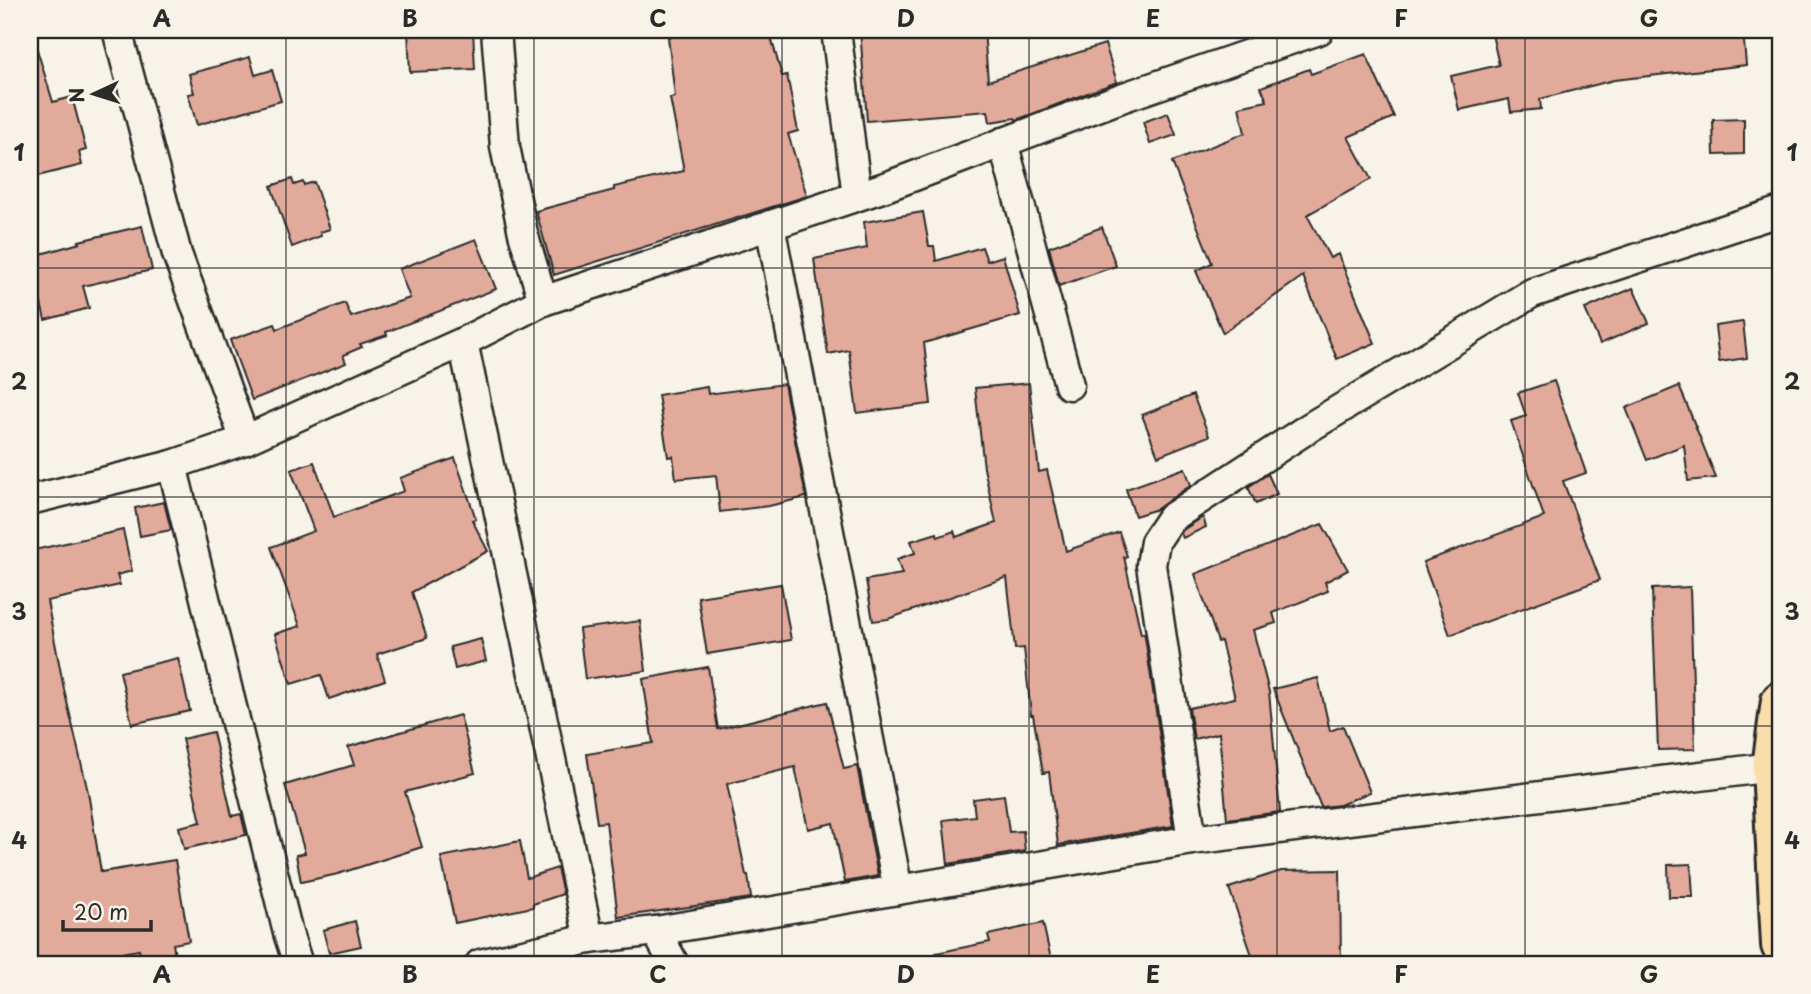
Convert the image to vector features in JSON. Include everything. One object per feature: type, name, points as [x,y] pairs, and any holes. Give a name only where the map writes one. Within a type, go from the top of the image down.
[{"type":"highway","points":[[1781,701],[1772,767],[1781,945]]},
{"type":"street","points":[[117,30],[177,254],[244,440]]},
{"type":"street","points":[[496,30],[505,147],[523,233],[543,301]]},
{"type":"street","points":[[836,30],[857,196]]},
{"type":"street","points":[[30,500],[172,465],[244,440],[463,342],[543,301],[857,196],[1121,98],[1319,30]]},
{"type":"street","points":[[1003,142],[1069,385]]},
{"type":"street","points":[[1192,840],[1151,565],[1155,542],[1171,518],[1307,429],[1532,293],[1781,211]]},
{"type":"street","points":[[770,225],[898,890]]},
{"type":"street","points":[[463,342],[589,939]]},
{"type":"street","points":[[172,465],[288,933],[298,964]]},
{"type":"street","points":[[480,964],[589,939],[656,931],[1192,840],[1772,767]]},
{"type":"street","points":[[656,931],[674,964]]},
{"type":"building","points":[[408,30],[473,30],[475,69],[410,72]]},
{"type":"building","points":[[726,30],[769,30],[782,76],[787,75],[798,131],[788,134],[807,196],[554,275],[536,211],[614,190],[614,187],[684,171],[670,98],[675,97],[668,37]]},
{"type":"building","points":[[860,30],[984,30],[988,81],[1105,44],[1117,82],[1016,120],[990,122],[988,111],[867,121]]},
{"type":"building","points":[[1491,30],[1743,30],[1746,65],[1614,80],[1540,99],[1541,109],[1511,112],[1509,99],[1459,110],[1451,76],[1499,65]]},
{"type":"building","points":[[30,46],[36,46],[53,102],[72,97],[86,150],[79,152],[82,165],[30,178]]},
{"type":"building","points":[[1366,54],[1394,117],[1348,137],[1371,179],[1307,215],[1330,258],[1338,254],[1375,343],[1337,359],[1303,276],[1223,333],[1196,271],[1212,263],[1172,162],[1245,133],[1239,107],[1267,101],[1261,87],[1309,69],[1311,74]]},
{"type":"building","points":[[250,57],[255,75],[272,70],[281,101],[197,125],[188,94],[194,93],[189,74]]},
{"type":"building","points":[[1168,113],[1176,135],[1150,144],[1143,122]]},
{"type":"building","points":[[1744,119],[1744,154],[1714,155],[1713,120]]},
{"type":"building","points":[[292,179],[294,185],[314,182],[330,229],[320,232],[321,236],[292,247],[271,186]]},
{"type":"building","points":[[923,212],[929,246],[934,246],[936,261],[982,247],[987,261],[1003,256],[1020,315],[924,343],[931,404],[857,413],[849,350],[828,354],[814,259],[867,248],[864,222]]},
{"type":"building","points":[[142,226],[152,270],[83,286],[89,308],[45,320],[30,257],[80,243],[79,241]]},
{"type":"building","points":[[1102,227],[1116,266],[1059,286],[1049,247]]},
{"type":"building","points":[[476,239],[496,289],[386,332],[387,335],[360,344],[362,347],[343,355],[346,363],[252,400],[230,340],[275,324],[277,329],[345,303],[351,317],[410,298],[399,269]]},
{"type":"building","points":[[1633,288],[1649,323],[1600,344],[1585,309]]},
{"type":"building","points":[[1743,322],[1747,358],[1719,362],[1715,326]]},
{"type":"building","points":[[1554,381],[1586,473],[1563,481],[1600,580],[1450,635],[1423,562],[1544,517],[1511,421],[1526,416],[1518,393]]},
{"type":"building","points":[[1029,383],[1039,472],[1047,470],[1066,551],[1119,532],[1127,556],[1124,557],[1141,634],[1144,633],[1145,637],[1173,826],[1058,845],[1049,772],[1043,773],[1031,715],[1024,648],[1015,649],[1007,577],[888,619],[873,621],[866,580],[902,574],[897,559],[915,553],[911,541],[937,533],[938,537],[954,531],[956,537],[996,523],[984,468],[975,388]]},
{"type":"building","points":[[784,384],[806,497],[769,506],[720,512],[716,475],[676,479],[673,456],[668,457],[658,395],[707,387],[708,394]]},
{"type":"building","points":[[1679,386],[1716,478],[1688,481],[1684,445],[1647,460],[1626,408]]},
{"type":"building","points":[[1193,395],[1209,436],[1158,456],[1142,415]]},
{"type":"building","points":[[455,458],[476,519],[472,520],[488,551],[412,592],[427,638],[377,654],[385,680],[329,699],[321,675],[291,684],[275,634],[300,626],[271,547],[314,531],[291,470],[314,462],[334,517],[404,491],[400,478]]},
{"type":"building","points":[[1185,468],[1191,485],[1157,509],[1135,516],[1126,489]]},
{"type":"building","points":[[1268,474],[1277,494],[1256,504],[1248,487]]},
{"type":"building","points":[[164,502],[171,530],[140,536],[135,508]]},
{"type":"building","points":[[1203,517],[1206,527],[1183,538],[1183,530]]},
{"type":"building","points":[[1322,524],[1348,570],[1325,582],[1328,591],[1273,613],[1276,623],[1253,630],[1269,692],[1280,812],[1227,819],[1219,733],[1194,739],[1189,708],[1235,698],[1221,641],[1218,642],[1195,574]]},
{"type":"building","points":[[123,530],[132,571],[117,575],[120,585],[47,601],[88,792],[101,872],[175,860],[189,941],[173,944],[175,956],[142,962],[139,950],[85,959],[85,964],[30,964],[30,768],[35,766],[30,743],[30,551]]},
{"type":"building","points":[[781,584],[791,640],[707,654],[698,597]]},
{"type":"building","points":[[1690,587],[1695,749],[1658,750],[1652,589]]},
{"type":"building","points":[[640,621],[646,671],[585,679],[579,629]]},
{"type":"building","points":[[481,639],[486,661],[455,669],[450,647]]},
{"type":"building","points":[[178,658],[190,711],[132,724],[120,672]]},
{"type":"building","points":[[708,667],[718,729],[827,702],[844,769],[857,766],[878,876],[845,882],[833,823],[808,829],[795,767],[727,784],[751,898],[618,917],[606,822],[597,823],[587,754],[653,743],[643,679]]},
{"type":"building","points":[[1318,678],[1330,731],[1343,726],[1370,792],[1340,805],[1321,807],[1273,689]]},
{"type":"building","points":[[460,715],[475,773],[405,792],[422,847],[338,874],[301,882],[296,855],[305,853],[285,785],[354,765],[348,747]]},
{"type":"building","points":[[213,732],[232,816],[241,814],[246,835],[184,849],[179,827],[201,822],[182,739]]},
{"type":"building","points":[[1004,795],[1009,832],[1023,831],[1025,851],[948,864],[943,820],[975,816],[973,799]]},
{"type":"building","points":[[520,841],[527,878],[557,868],[563,894],[533,904],[533,907],[455,923],[441,857]]},
{"type":"building","points":[[1691,864],[1693,897],[1669,897],[1668,865]]},
{"type":"building","points":[[1340,870],[1341,964],[1255,964],[1229,888],[1281,871]]},
{"type":"building","points":[[355,921],[361,946],[329,953],[323,930]]},
{"type":"building","points":[[1043,923],[1052,964],[938,964],[936,953],[990,942],[988,935]]}]
